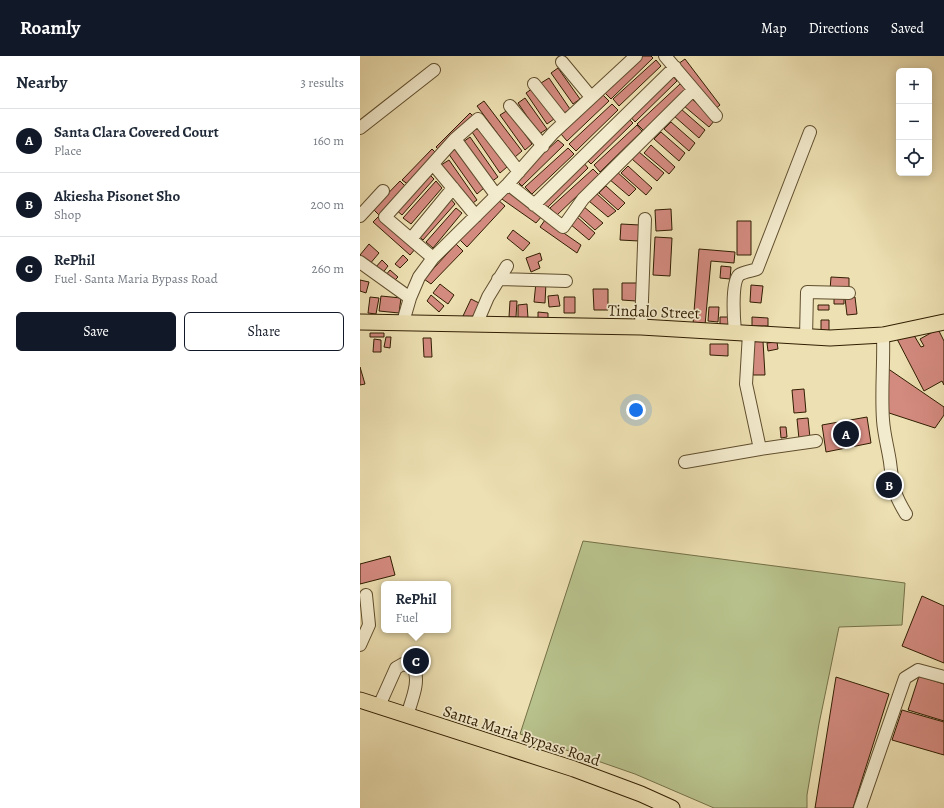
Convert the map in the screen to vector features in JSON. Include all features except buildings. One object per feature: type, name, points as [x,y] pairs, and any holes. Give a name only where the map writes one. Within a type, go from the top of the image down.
[{"type":"main road","name":"Tindalo Street","points":[[360,322],[403,322],[426,325],[641,327],[830,338],[883,335],[944,322]]},
{"type":"main road","name":"Santa Maria Bypass Road","points":[[360,700],[574,769],[641,794],[672,808]]},
{"type":"street","points":[[403,322],[410,298],[419,277],[434,258],[508,184],[564,122],[636,56]]},
{"type":"street","points":[[665,56],[716,116]]},
{"type":"street","points":[[562,62],[591,96]]},
{"type":"street","points":[[534,206],[675,67]]},
{"type":"street","points":[[360,128],[434,70]]},
{"type":"street","points":[[534,84],[564,122]]},
{"type":"street","points":[[508,184],[534,206],[563,227],[583,199],[693,90]]},
{"type":"street","points":[[510,106],[543,146]]},
{"type":"street","points":[[434,258],[385,217],[455,139],[478,119],[519,172]]},
{"type":"street","points":[[760,449],[746,384],[742,333],[733,304],[737,277],[757,269],[810,132]]},
{"type":"street","points":[[455,139],[496,195]]},
{"type":"street","points":[[433,164],[476,216]]},
{"type":"street","points":[[411,239],[453,188]]},
{"type":"street","points":[[360,216],[383,192]]},
{"type":"street","points":[[641,327],[645,219]]},
{"type":"street","points":[[360,262],[410,298]]},
{"type":"street","points":[[476,325],[488,297],[507,266]]},
{"type":"street","points":[[498,279],[566,281]]},
{"type":"street","points":[[806,337],[807,292],[849,293]]},
{"type":"street","points":[[883,335],[883,420],[885,440],[890,462],[891,480],[896,498],[906,514]]},
{"type":"street","points":[[685,462],[816,441]]},
{"type":"street","points":[[360,646],[369,625],[366,595]]},
{"type":"street","points":[[379,706],[396,668],[403,664],[413,667],[416,673],[416,681],[407,716]]},
{"type":"street","points":[[860,808],[906,678],[918,670],[944,677]]},
{"type":"green space","points":[[583,541],[905,583],[902,625],[839,627],[819,724],[807,795],[807,808],[714,808],[635,774],[520,734]]},
{"type":"place","name":"Santa Clara Covered Court","points":[[846,434]]},
{"type":"place","name":"Akiesha Pisonet Sho","points":[[889,485]]},
{"type":"place","name":"RePhil","points":[[416,661]]}]
